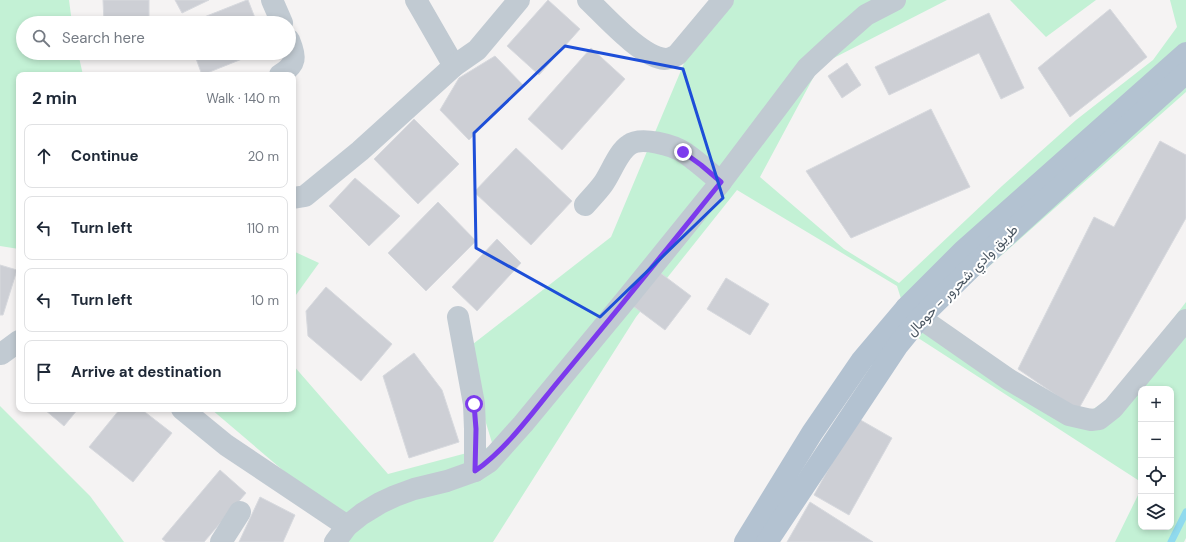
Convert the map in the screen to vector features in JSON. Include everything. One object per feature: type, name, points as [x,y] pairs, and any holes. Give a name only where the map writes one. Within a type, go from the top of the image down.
[{"type":"main road","name":"طريق وادي شحرور - حومال","points":[[745,542],[812,433],[862,360],[913,313],[975,264],[1174,77],[1186,53]]},
{"type":"main road","name":"طريق وادي شحرور - حومال","points":[[767,542],[898,345],[913,313]]},
{"type":"main road","points":[[812,433],[830,446]]},
{"type":"street","points":[[272,0],[279,16]]},
{"type":"street","points":[[416,0],[454,66]]},
{"type":"street","points":[[296,198],[305,196],[324,181],[360,151],[454,66],[477,50],[519,0]]},
{"type":"street","points":[[588,0],[641,49],[656,57],[667,59],[677,55],[723,0]]},
{"type":"street","points":[[186,412],[341,534],[362,514],[395,496],[475,471],[489,462],[523,424],[628,298],[721,182],[807,68],[866,15],[896,0]]},
{"type":"street","points":[[285,72],[290,69],[293,60]]},
{"type":"street","points":[[585,204],[603,184],[623,150],[629,145],[638,141],[650,142],[683,152],[721,182]]},
{"type":"street","points":[[913,313],[1015,383],[1069,415],[1091,420],[1099,419],[1113,408],[1186,320]]},
{"type":"street","points":[[458,317],[474,404],[476,429],[475,471]]},
{"type":"street","points":[[1,354],[16,343]]},
{"type":"street","points":[[221,542],[240,512]]},
{"type":"highlighted area","points":[[565,46],[683,69],[723,198],[600,317],[476,248],[474,133]]},
{"type":"green space","points":[[0,0],[69,0],[71,16],[16,16],[16,60],[80,60],[82,72],[16,72],[16,249],[0,246]]},
{"type":"green space","points":[[731,0],[947,0],[820,65],[760,177],[844,249],[899,283],[1002,186],[1076,120],[1153,60],[1177,27],[1170,0],[1186,0],[1186,92],[934,315],[1081,417],[1115,395],[1186,302],[1186,538],[1184,542],[1115,542],[1138,495],[1138,530],[1174,530],[1174,386],[1138,386],[1138,480],[912,334],[897,286],[737,190],[636,317],[493,542],[344,542],[292,478],[215,412],[296,412],[296,368],[388,474],[493,446],[464,351],[611,237],[690,49]]},
{"type":"green space","points":[[1010,0],[1096,0],[1046,37]]},
{"type":"green space","points":[[296,252],[319,263],[296,295]]},
{"type":"green space","points":[[0,406],[90,496],[124,542],[0,542]]},
{"type":"building","points":[[103,0],[149,0],[149,16],[104,16]]},
{"type":"building","points":[[175,0],[209,0],[182,13]]},
{"type":"building","points":[[247,0],[254,16],[207,16]]},
{"type":"building","points":[[548,0],[580,29],[539,75],[507,46]]},
{"type":"building","points":[[1110,9],[1147,57],[1070,117],[1038,68]]},
{"type":"building","points":[[989,13],[1024,88],[1001,99],[979,53],[889,95],[875,67]]},
{"type":"building","points":[[591,48],[625,79],[562,150],[528,119]]},
{"type":"building","points":[[495,56],[524,86],[469,140],[440,110],[459,78]]},
{"type":"building","points":[[197,60],[240,60],[210,72],[201,72]]},
{"type":"building","points":[[847,63],[861,85],[842,98],[828,76]]},
{"type":"building","points":[[931,109],[970,187],[851,238],[806,171]]},
{"type":"building","points":[[414,119],[459,164],[418,204],[374,159]]},
{"type":"building","points":[[1160,141],[1186,155],[1186,218],[1078,410],[1018,369],[1094,217],[1114,227]]},
{"type":"building","points":[[516,148],[572,201],[531,245],[474,192]]},
{"type":"building","points":[[355,178],[400,216],[369,246],[329,206]]},
{"type":"building","points":[[438,202],[476,241],[426,291],[388,253]]},
{"type":"building","points":[[497,239],[521,263],[477,311],[452,287]]},
{"type":"building","points":[[0,265],[16,270],[16,273],[3,315],[0,315]]},
{"type":"building","points":[[659,272],[691,296],[665,330],[633,306]]},
{"type":"building","points":[[726,278],[769,304],[750,335],[707,309]]},
{"type":"building","points":[[326,287],[392,344],[361,381],[308,336],[306,311]]},
{"type":"building","points":[[414,353],[442,390],[459,442],[409,458],[383,376]]},
{"type":"building","points":[[48,412],[76,412],[64,426]]},
{"type":"building","points":[[118,412],[145,412],[172,433],[133,482],[89,447]]},
{"type":"building","points":[[857,418],[892,438],[849,515],[814,495]]},
{"type":"building","points":[[220,470],[246,493],[204,542],[166,542],[162,539]]},
{"type":"building","points":[[260,497],[295,515],[283,542],[239,542]]},
{"type":"building","points":[[810,502],[873,542],[787,542]]},
{"type":"waterway","points":[[1171,542],[1186,512]]},
{"type":"route","points":[[474,404],[476,429],[475,471],[489,462],[523,424],[628,298],[721,182],[683,152]]}]
